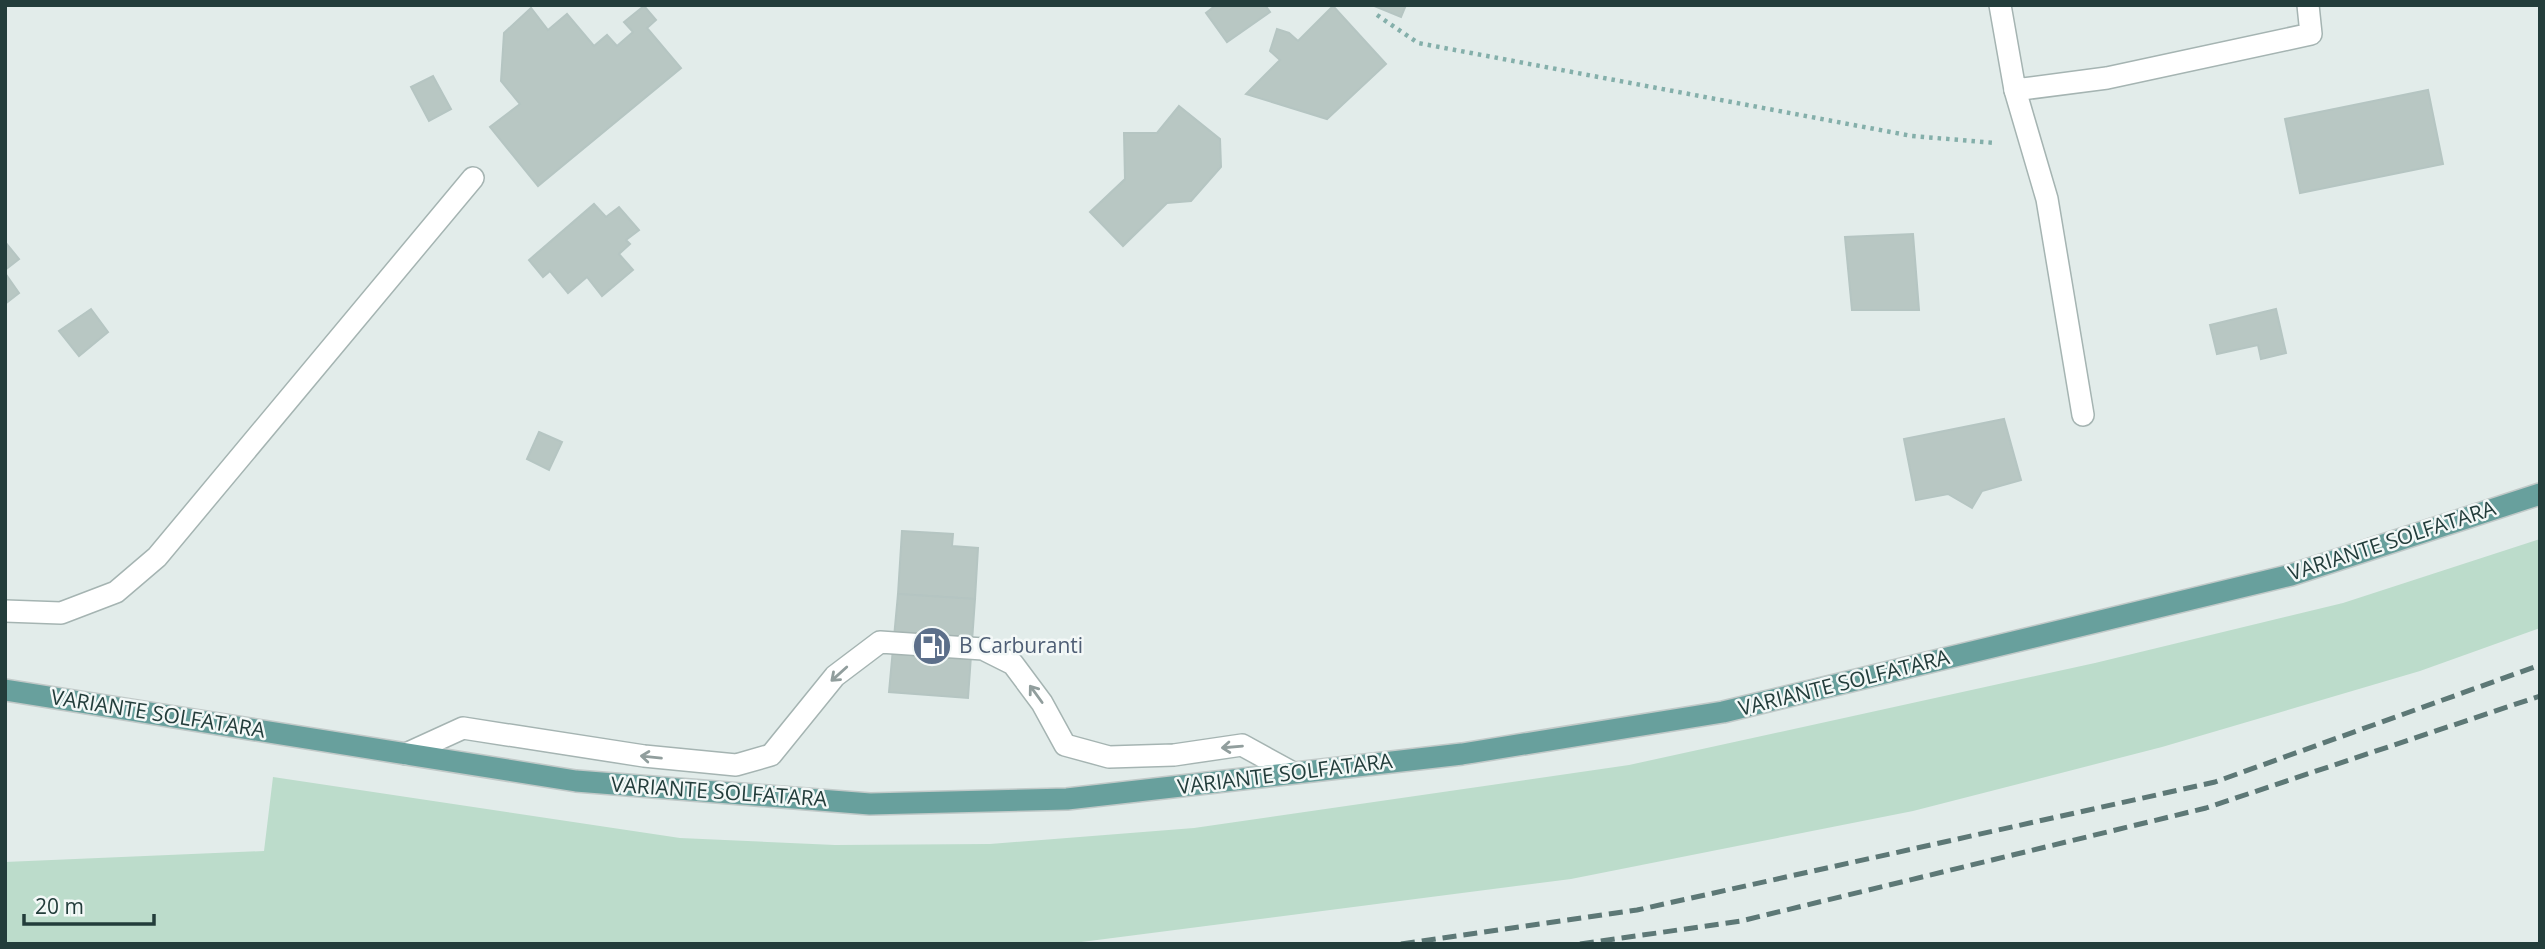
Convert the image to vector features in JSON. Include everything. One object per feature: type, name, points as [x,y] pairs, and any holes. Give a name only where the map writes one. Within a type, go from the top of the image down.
[{"type":"main road","name":"VARIANTE SOLFATARA","points":[[5,690],[576,781],[870,804],[1068,799],[1462,754],[1723,712],[2291,575],[2540,494]]},
{"type":"street","points":[[2000,5],[2015,90],[2047,199],[2083,415]]},
{"type":"street","points":[[2015,90],[2107,78],[2311,34],[2308,5]]},
{"type":"street","points":[[5,611],[61,613],[116,592],[157,557],[473,178]]},
{"type":"street","points":[[406,754],[463,728],[644,756],[737,765],[771,755],[835,676],[880,642],[983,649],[1013,664],[1042,703],[1065,745],[1109,757],[1174,755],[1242,745],[1293,773]]},
{"type":"path","points":[[1377,15],[1418,43],[1431,46],[1912,136],[2032,147]]},
{"type":"green space","points":[[2540,539],[2540,628],[2420,671],[2162,747],[1913,811],[1571,879],[1066,944],[5,944],[5,862],[264,851],[273,777],[680,838],[835,845],[990,844],[1194,828],[1629,765],[2095,663],[2343,603]]},
{"type":"building","points":[[1216,5],[1265,5],[1270,12],[1227,42],[1206,13]]},
{"type":"building","points":[[1372,5],[1406,5],[1401,17]]},
{"type":"building","points":[[644,6],[656,20],[647,28],[681,68],[538,186],[490,127],[520,104],[501,81],[504,33],[531,8],[548,30],[567,14],[594,46],[607,35],[617,46],[633,32],[624,22]]},
{"type":"building","points":[[1333,6],[1386,64],[1327,119],[1246,94],[1280,60],[1270,51],[1277,29],[1289,33],[1298,41]]},
{"type":"building","points":[[433,76],[451,109],[429,121],[411,87]]},
{"type":"building","points":[[2428,90],[2443,164],[2300,193],[2285,119]]},
{"type":"building","points":[[1179,106],[1220,139],[1221,167],[1191,201],[1167,203],[1123,246],[1090,212],[1125,179],[1124,133],[1157,133]]},
{"type":"building","points":[[594,204],[606,217],[619,207],[639,230],[626,240],[630,244],[619,254],[633,270],[602,296],[587,277],[568,293],[550,271],[543,277],[529,260]]},
{"type":"building","points":[[1913,234],[1919,310],[1852,310],[1845,237]]},
{"type":"building","points":[[5,242],[19,259],[5,270]]},
{"type":"building","points":[[5,273],[19,293],[5,304]]},
{"type":"building","points":[[91,309],[108,332],[79,356],[59,331]]},
{"type":"building","points":[[2276,309],[2286,353],[2261,359],[2258,345],[2217,354],[2210,325]]},
{"type":"building","points":[[2004,419],[2021,480],[1982,491],[1972,508],[1948,494],[1916,500],[1904,439]]},
{"type":"building","points":[[539,432],[562,442],[549,470],[527,459]]},
{"type":"building","points":[[902,531],[953,534],[952,546],[978,548],[975,599],[898,594]]},
{"type":"building","points":[[898,594],[975,599],[968,698],[889,692]]},
{"type":"railway","points":[[1401,944],[1637,910],[2215,782],[2540,665]]},
{"type":"railway","points":[[1580,944],[1741,921],[2206,808],[2540,696]]},
{"type":"place","name":"B Carburanti","points":[[932,646]]}]
